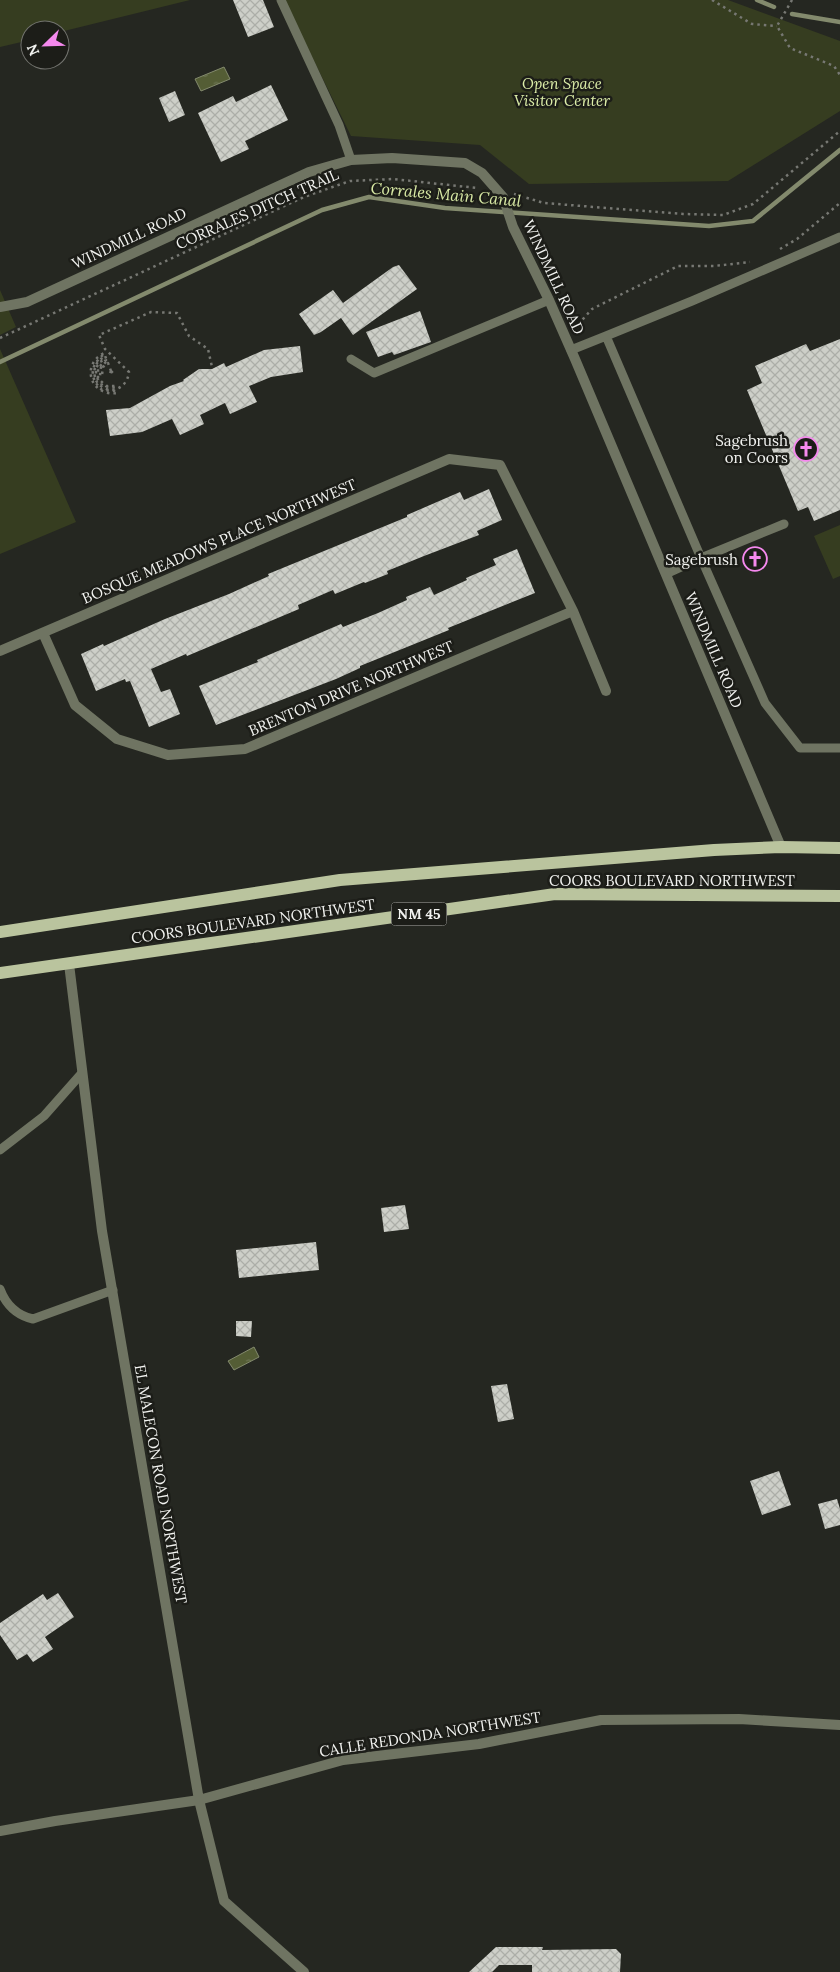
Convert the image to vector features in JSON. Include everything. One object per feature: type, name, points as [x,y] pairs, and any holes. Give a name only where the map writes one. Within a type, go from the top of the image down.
[{"type":"main road","name":"COORS BOULEVARD NORTHWEST","points":[[0,932],[340,880],[631,855],[781,847],[840,848]]},
{"type":"main road","name":"COORS BOULEVARD NORTHWEST","points":[[0,973],[555,894],[840,896]]},
{"type":"street","name":"WINDMILL ROAD","points":[[0,307],[27,302],[309,172],[351,160],[392,158],[465,163],[482,173],[504,197],[513,228],[572,350],[781,847]]},
{"type":"street","name":"BOSQUE MEADOWS PLACE NORTHWEST","points":[[0,651],[449,459],[500,465],[573,612]]},
{"type":"street","name":"BRENTON DRIVE NORTHWEST","points":[[43,633],[75,706],[117,739],[168,755],[245,749],[573,612]]},
{"type":"street","points":[[573,612],[606,691]]},
{"type":"street","name":"EL MALECON ROAD NORTHWEST","points":[[68,964],[102,1231],[199,1800],[224,1902],[304,1972]]},
{"type":"street","name":"CALLE REDONDA NORTHWEST","points":[[0,1831],[199,1800],[343,1760],[479,1744],[601,1720],[739,1718],[840,1725]]},
{"type":"lane","points":[[281,0],[340,125],[351,160]]},
{"type":"lane","points":[[572,350],[840,237]]},
{"type":"lane","points":[[351,358],[374,374],[549,300]]},
{"type":"lane","points":[[606,336],[765,703],[800,748],[840,748]]},
{"type":"lane","points":[[666,574],[784,524]]},
{"type":"lane","points":[[0,1150],[44,1116],[82,1073]]},
{"type":"lane","points":[[0,1289],[10,1307],[22,1316],[33,1319],[112,1290]]},
{"type":"path","points":[[712,0],[752,24],[777,26]]},
{"type":"path","points":[[777,26],[792,0]]},
{"type":"path","points":[[777,26],[790,48],[834,66],[840,75]]},
{"type":"path","name":"CORRALES DITCH TRAIL","points":[[0,338],[304,197],[350,181],[393,179],[459,187],[496,189],[544,203],[683,214],[723,215],[754,204],[840,131]]},
{"type":"path","points":[[776,251],[797,239],[840,203]]},
{"type":"path","points":[[565,335],[576,327],[592,309],[678,266],[721,266],[754,260]]},
{"type":"path","points":[[111,371],[108,363],[103,367],[102,375],[100,376],[100,367],[107,362],[104,353],[93,362],[91,378],[100,390],[106,393],[117,393],[116,391],[107,392],[102,390],[92,375],[94,366],[103,355],[104,357],[98,361],[95,367],[95,377],[98,365],[105,359],[98,368],[98,378],[106,386],[115,386],[116,388],[103,386],[97,378],[95,379],[102,388],[110,390],[119,389],[127,382],[129,372],[105,349],[99,335],[151,312],[177,313],[189,336],[208,349],[212,366]]},
{"type":"green space","points":[[0,0],[190,0],[70,30],[70,20],[20,20],[20,42],[0,47]]},
{"type":"green space","name":"Open Space Visitor Center","points":[[284,0],[728,0],[840,41],[840,111],[728,181],[529,184],[480,145],[351,136]]},
{"type":"green space","points":[[0,290],[16,327],[0,335]]},
{"type":"green space","points":[[0,349],[76,522],[0,554]]},
{"type":"green space","points":[[840,525],[840,576],[833,579],[814,536]]},
{"type":"water","points":[[224,67],[230,79],[201,91],[195,79]]},
{"type":"water","points":[[254,1347],[259,1357],[234,1370],[228,1361]]},
{"type":"building","points":[[233,0],[263,0],[274,27],[248,37]]},
{"type":"building","points":[[271,85],[288,120],[245,141],[249,149],[221,162],[198,113],[233,96],[236,102]]},
{"type":"building","points":[[175,91],[185,115],[169,122],[159,98]]},
{"type":"building","points":[[399,265],[417,289],[353,335],[341,318],[314,335],[299,314],[333,290],[343,303],[393,267]]},
{"type":"building","points":[[420,311],[431,342],[394,355],[392,352],[378,357],[366,332]]},
{"type":"building","name":"Sagebrush on Coors","points":[[840,339],[840,510],[814,521],[808,507],[798,511],[747,390],[762,383],[755,366],[806,344],[810,351]]},
{"type":"building","points":[[300,346],[303,372],[271,377],[249,386],[257,402],[230,414],[225,403],[200,415],[204,424],[180,435],[172,419],[142,432],[110,436],[106,410],[130,408],[170,386],[184,381],[199,369],[212,369],[224,363],[226,367],[264,350]]},
{"type":"building","points":[[489,489],[502,520],[477,531],[479,535],[387,571],[388,574],[365,583],[335,594],[333,590],[298,605],[299,609],[151,669],[161,692],[170,689],[180,714],[149,727],[130,681],[126,682],[125,679],[96,691],[81,654],[229,594],[269,576],[268,574],[407,517],[407,515],[460,492],[464,500]]},
{"type":"building","points":[[517,549],[535,593],[360,666],[360,668],[336,679],[216,725],[199,686],[258,662],[257,660],[341,624],[343,627],[378,613],[407,600],[406,597],[430,587],[434,595],[496,565],[493,559]]},
{"type":"building","points":[[405,1205],[409,1229],[384,1232],[381,1208]]},
{"type":"building","points":[[316,1242],[319,1270],[239,1278],[236,1250]]},
{"type":"building","points":[[236,1321],[252,1321],[251,1337],[236,1336]]},
{"type":"building","points":[[507,1384],[514,1419],[498,1422],[491,1386]]},
{"type":"building","points":[[779,1471],[791,1505],[762,1515],[750,1481]]},
{"type":"building","points":[[837,1499],[840,1509],[840,1525],[825,1529],[818,1504]]},
{"type":"building","points":[[58,1593],[74,1617],[45,1637],[53,1649],[33,1662],[27,1654],[17,1660],[0,1635],[0,1623],[43,1594],[47,1600]]},
{"type":"building","points":[[496,1947],[543,1947],[542,1950],[616,1949],[621,1954],[620,1972],[532,1972],[532,1965],[499,1965],[492,1972],[469,1972]]},
{"type":"waterway","points":[[757,0],[774,7]]},
{"type":"waterway","points":[[792,14],[840,22]]},
{"type":"waterway","name":"Corrales Main Canal","points":[[0,362],[322,210],[369,197],[445,208],[709,226],[753,221],[840,150]]},
{"type":"place","name":"Sagebrush on Coors","points":[[806,449]]},
{"type":"place","name":"Sagebrush","points":[[755,559]]}]
